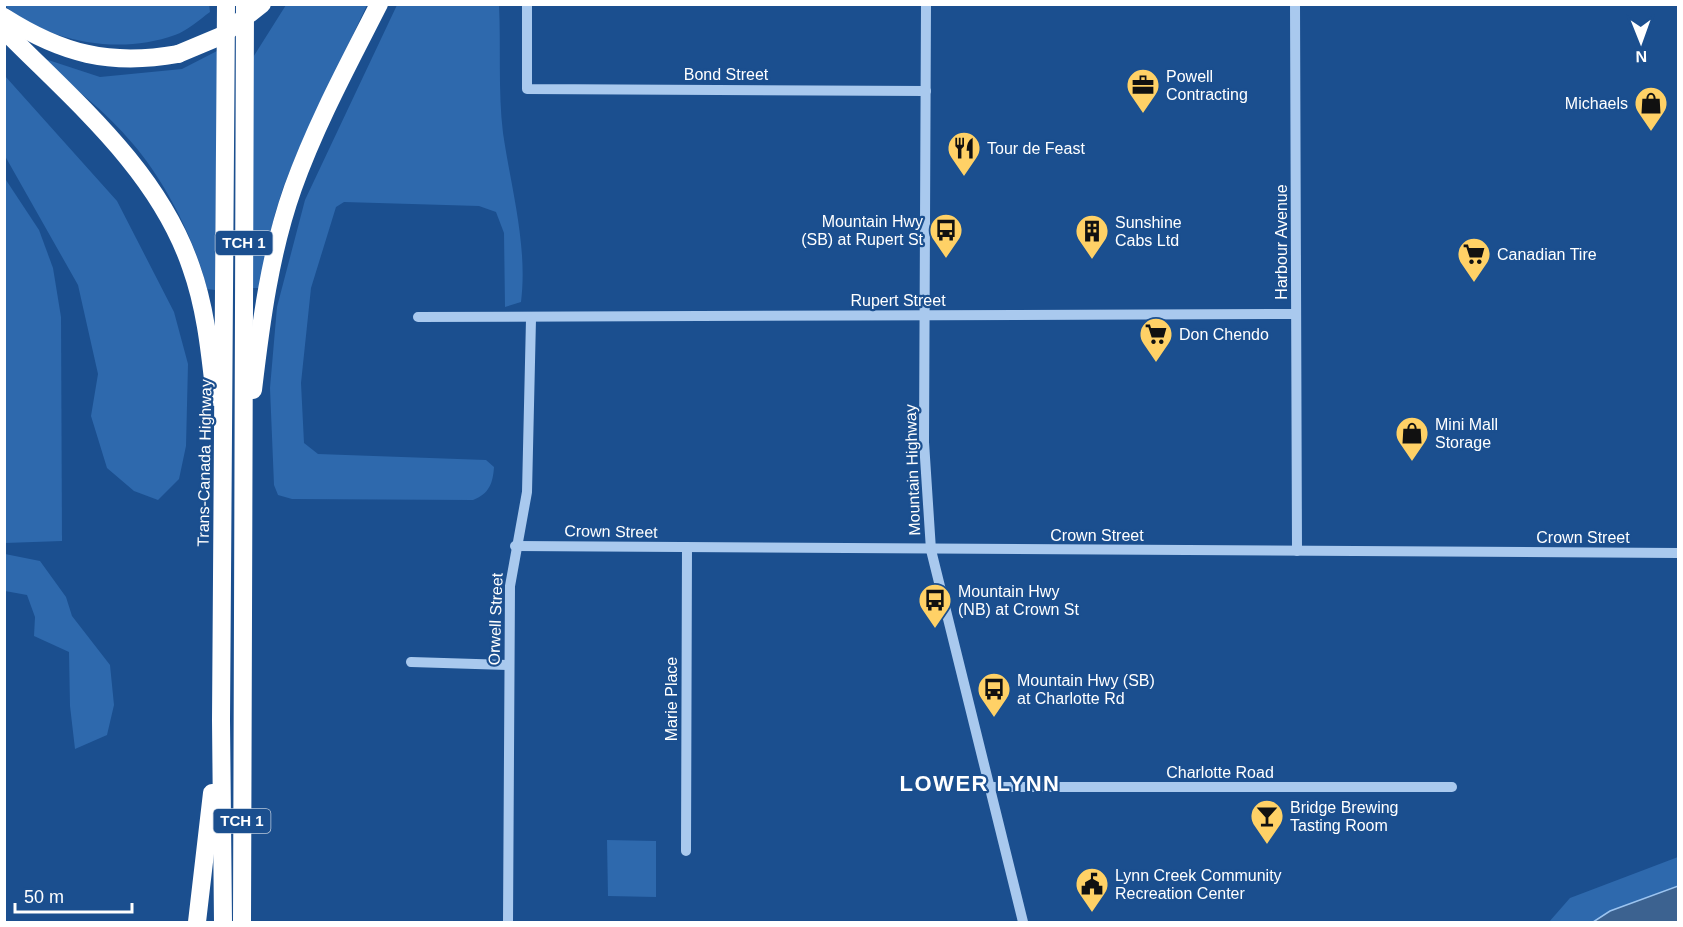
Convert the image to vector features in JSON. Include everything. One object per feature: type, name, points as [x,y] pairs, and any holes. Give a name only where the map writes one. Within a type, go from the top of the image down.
[{"type":"highway","name":"Trans-Canada Highway","points":[[226,4],[233,480],[242,720],[242,922]]},
{"type":"highway","name":"Trans-Canada Highway","points":[[223,922],[221,720],[233,480],[245,4]]},
{"type":"highway","points":[[4,17],[49,43],[75,52],[128,59],[178,54],[220,36],[262,4]]},
{"type":"highway","points":[[233,480],[282,223],[318,126],[379,4]]},
{"type":"highway","points":[[4,30],[121,150],[156,197],[182,242],[192,268],[206,323],[233,480]]},
{"type":"highway","points":[[197,922],[221,720]]},
{"type":"highway","points":[[242,720],[254,922]]},
{"type":"street","name":"Bond Street","points":[[527,4],[527,89],[926,91]]},
{"type":"street","name":"Mountain Highway","points":[[926,4],[924,442],[931,550],[1023,922]]},
{"type":"street","name":"Harbour Avenue","points":[[1295,4],[1297,551]]},
{"type":"street","name":"Rupert Street","points":[[418,317],[531,319],[1296,314]]},
{"type":"street","name":"Orwell Street","points":[[508,922],[510,586],[515,546],[527,492],[531,319]]},
{"type":"street","name":"Crown Street","points":[[515,546],[1678,553]]},
{"type":"street","name":"Marie Place","points":[[686,851],[687,547]]},
{"type":"street","points":[[411,662],[508,665]]},
{"type":"street","name":"Charlotte Road","points":[[988,787],[1452,786]]},
{"type":"shaded area","points":[[209,4],[210,12],[179,33],[154,41],[131,44],[85,42],[63,36],[42,29],[4,5]]},
{"type":"shaded area","points":[[286,5],[367,5],[299,148],[283,188],[274,217],[260,288],[250,288],[250,62]]},
{"type":"shaded area","points":[[397,5],[499,5],[501,117],[518,217],[523,281],[521,302],[505,307],[504,233],[496,212],[479,206],[344,202],[336,207],[311,288],[301,383],[304,443],[318,454],[486,460],[494,467],[493,478],[483,495],[473,500],[292,499],[278,495],[274,485],[270,388],[277,307],[305,200]]},
{"type":"shaded area","points":[[217,51],[215,290],[207,289],[195,252],[178,213],[145,159],[111,120],[39,57],[100,77],[182,69]]},
{"type":"shaded area","points":[[5,76],[117,201],[174,312],[188,364],[186,446],[179,479],[158,500],[134,491],[107,468],[91,416],[98,374],[78,285],[5,156]]},
{"type":"shaded area","points":[[4,177],[39,230],[53,268],[61,317],[62,541],[5,543]]},
{"type":"shaded area","points":[[5,554],[40,561],[66,597],[72,616],[110,665],[114,705],[107,735],[75,749],[70,706],[69,652],[34,636],[35,617],[27,595],[5,591]]},
{"type":"shaded area","points":[[607,840],[656,841],[656,897],[608,896]]},
{"type":"shaded area","points":[[1678,857],[1678,886],[1611,911],[1593,922],[1549,922],[1570,898]]},
{"type":"shaded area","points":[[1678,886],[1678,922],[1593,922],[1610,911]]},
{"type":"place","name":"Powell Contracting","points":[[1143,114]]},
{"type":"place","name":"Michaels","points":[[1651,132]]},
{"type":"place","name":"Tour de Feast","points":[[964,177]]},
{"type":"place","name":"Mountain Hwy (SB) at Rupert St","points":[[946,259]]},
{"type":"place","name":"Sunshine Cabs Ltd","points":[[1092,260]]},
{"type":"place","name":"Canadian Tire","points":[[1474,283]]},
{"type":"place","name":"Don Chendo","points":[[1156,363]]},
{"type":"place","name":"Mini Mall Storage","points":[[1412,462]]},
{"type":"place","name":"Mountain Hwy (NB) at Crown St","points":[[935,629]]},
{"type":"place","name":"Mountain Hwy (SB) at Charlotte Rd","points":[[994,718]]},
{"type":"place","name":"Bridge Brewing Tasting Room","points":[[1267,845]]},
{"type":"place","name":"Lynn Creek Community Recreation Center","points":[[1092,913]]},
{"type":"district","name":"LOWER LYNN","points":[[980,783]]}]
